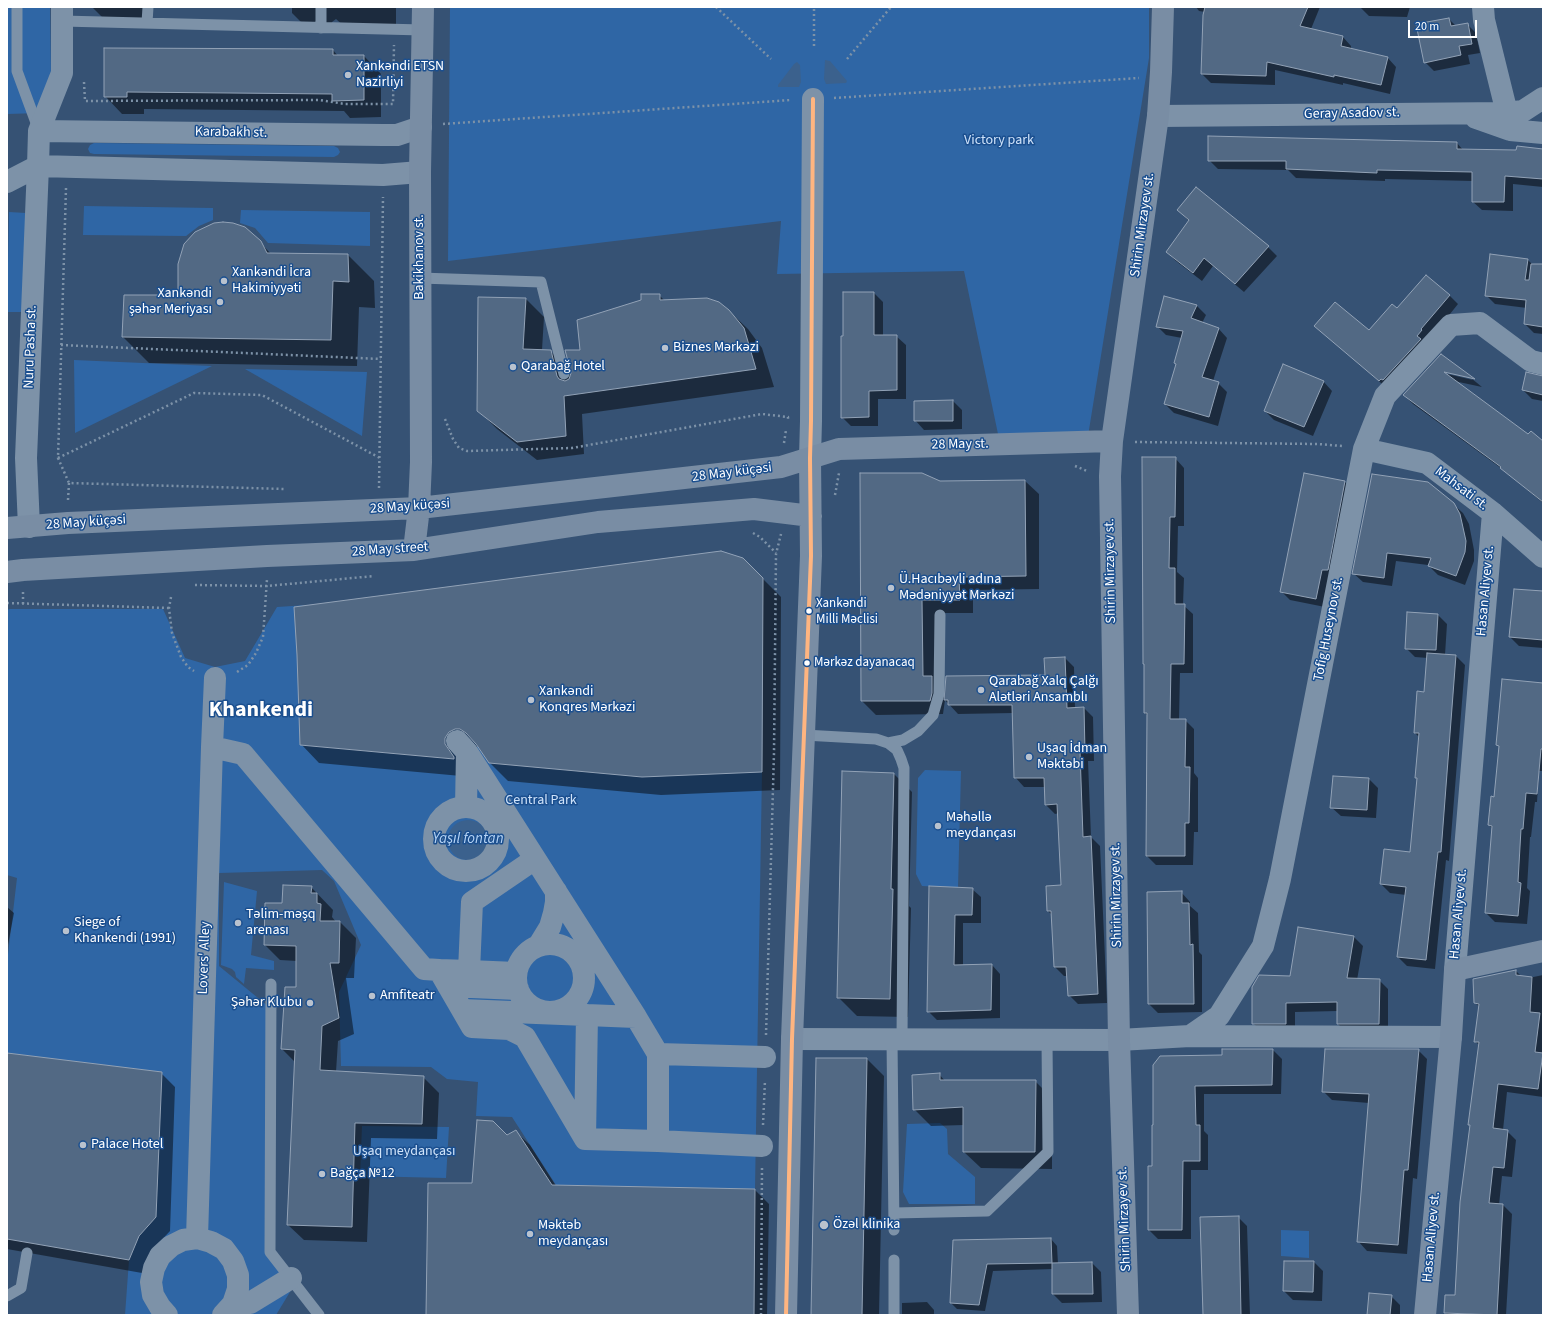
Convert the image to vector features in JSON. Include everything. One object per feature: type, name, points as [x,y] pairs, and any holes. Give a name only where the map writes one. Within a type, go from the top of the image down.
[{"type":"street","name":"Bakikhanov st.","points":[[414,550],[419,508],[421,462],[420,172],[423,7]]},
{"type":"street","name":"Shirin Mirzayev st.","points":[[1128,1315],[1119,1040],[1110,476],[1112,442],[1158,116],[1163,7]]},
{"type":"street","points":[[1483,7],[1484,20],[1507,113]]},
{"type":"street","name":"Nuru Pasha st.","points":[[29,527],[26,458],[39,131],[62,73],[62,14]]},
{"type":"street","name":"Geray Asadov st.","points":[[1158,116],[1460,112],[1507,113],[1523,111],[1543,98]]},
{"type":"street","points":[[786,1315],[792,1039],[811,556],[810,458],[812,421],[813,99]]},
{"type":"street","points":[[1460,112],[1510,130],[1543,133]]},
{"type":"street","name":"Karabakh st.","points":[[39,131],[397,135],[421,127]]},
{"type":"street","points":[[7,182],[38,166],[384,175],[420,172]]},
{"type":"street","name":"Tofig Huseynov st.","points":[[1190,1036],[1219,1016],[1263,946],[1280,879],[1364,449],[1384,396],[1451,325],[1480,323],[1531,361],[1543,364]]},
{"type":"street","name":"28 May st.","points":[[810,458],[839,449],[1112,442]]},
{"type":"street","name":"Mahsati st.","points":[[1364,449],[1427,463],[1493,513],[1543,557]]},
{"type":"street","name":"28 May küçəsi","points":[[7,528],[76,523],[419,508],[781,467],[810,458]]},
{"type":"street","name":"28 May street","points":[[7,572],[259,557],[414,550],[606,521],[754,509],[811,516]]},
{"type":"street","name":"Hasan Aliyev st.","points":[[1425,1315],[1451,1037],[1455,970],[1493,513]]},
{"type":"street","name":"Lovers' Alley","points":[[197,1238],[215,678]]},
{"type":"street","points":[[212,747],[243,754],[424,969],[444,978],[517,981]]},
{"type":"street","points":[[466,807],[462,747],[556,891],[658,1054],[658,1141]]},
{"type":"street","points":[[466,807],[479,810],[490,817],[496,826],[498,844],[490,861],[482,867],[463,871],[454,869],[445,863],[439,856],[435,847],[434,838],[436,828],[440,820],[447,813],[466,807]]},
{"type":"street","points":[[498,844],[522,838]]},
{"type":"street","points":[[469,971],[472,902],[535,859]]},
{"type":"street","points":[[539,945],[550,927],[554,914],[556,891]]},
{"type":"street","points":[[555,944],[570,950],[578,958],[583,967],[585,978],[583,989],[578,998],[570,1006],[560,1011],[548,1014],[536,1010],[526,1003],[519,994],[517,981],[521,959],[529,951],[539,945],[555,944]]},
{"type":"street","points":[[1455,970],[1543,951]]},
{"type":"street","points":[[444,978],[469,971],[517,981]]},
{"type":"street","points":[[444,978],[472,1027],[509,1029],[525,1037],[585,1139]]},
{"type":"street","points":[[462,1010],[636,1017]]},
{"type":"street","points":[[585,1139],[587,1015]]},
{"type":"street","points":[[792,1039],[1119,1040],[1190,1036],[1451,1037]]},
{"type":"street","points":[[658,1054],[765,1057]]},
{"type":"street","points":[[585,1139],[762,1146]]},
{"type":"street","points":[[167,1315],[153,1295],[151,1282],[154,1268],[160,1256],[170,1246],[183,1240],[197,1238],[211,1242],[224,1249],[233,1261],[238,1275],[238,1290],[228,1309]]},
{"type":"street","points":[[228,1309],[250,1303],[290,1278]]},
{"type":"lane","points":[[17,7],[17,71],[39,131]]},
{"type":"lane","points":[[147,23],[148,7]]},
{"type":"lane","points":[[321,7],[321,28]]},
{"type":"lane","points":[[62,14],[147,23],[422,30]]},
{"type":"lane","points":[[420,278],[541,282],[564,374]]},
{"type":"lane","points":[[888,743],[903,740],[918,731],[933,715],[939,694],[940,615]]},
{"type":"lane","points":[[804,735],[876,739],[888,743],[897,750],[904,768],[894,1230]]},
{"type":"lane","points":[[271,984],[270,1252],[319,1315]]},
{"type":"lane","points":[[894,1213],[987,1211],[1048,1152],[1047,1040]]},
{"type":"lane","points":[[7,1296],[21,1288],[27,1253]]},
{"type":"lane","points":[[894,1260],[894,1315]]},
{"type":"path","points":[[716,7],[771,59]]},
{"type":"path","points":[[814,7],[814,46]]},
{"type":"path","points":[[847,59],[891,7]]},
{"type":"path","points":[[85,101],[319,100],[345,104],[393,104],[394,30]]},
{"type":"path","points":[[443,124],[1146,78]]},
{"type":"path","points":[[62,185],[66,185],[58,458],[68,483],[291,489]]},
{"type":"path","points":[[376,195],[384,195],[379,510]]},
{"type":"path","points":[[62,345],[381,359]]},
{"type":"path","points":[[58,458],[194,393],[262,395],[380,458]]},
{"type":"path","points":[[445,411],[445,419],[453,439],[459,448],[467,451],[572,448],[762,414],[788,417]]},
{"type":"path","points":[[1112,442],[1318,444]]},
{"type":"path","points":[[761,1315],[762,1146],[774,753],[776,554]]},
{"type":"path","points":[[171,597],[169,608],[172,633],[180,657],[188,667],[198,674],[215,678],[238,671],[248,665],[256,653],[263,636],[266,600]]},
{"type":"path","points":[[7,603],[169,608]]},
{"type":"green space","points":[[7,7],[50,7],[51,72],[41,113],[7,114]]},
{"type":"green space","name":"Victory park","points":[[450,7],[1149,7],[1149,58],[1088,436],[998,434],[964,271],[777,274],[781,221],[448,261]]},
{"type":"green space","points":[[94,143],[334,146],[338,148],[340,152],[334,157],[94,154],[90,153],[88,149],[90,145]]},
{"type":"green space","points":[[84,206],[213,208],[213,220],[199,226],[186,236],[83,235]]},
{"type":"green space","points":[[241,210],[370,212],[370,246],[268,243],[255,228],[240,223]]},
{"type":"green space","points":[[9,212],[26,213],[23,312],[7,312]]},
{"type":"green space","points":[[74,360],[212,366],[75,433]]},
{"type":"green space","points":[[245,369],[367,372],[362,436]]},
{"type":"green space","name":"Central Park","points":[[721,551],[743,558],[763,578],[762,772],[755,1189],[556,1185],[512,1117],[476,1116],[478,1082],[447,1079],[431,1067],[341,1066],[339,992],[361,945],[334,881],[322,870],[219,873],[219,966],[269,1007],[269,1253],[293,1287],[276,1315],[125,1315],[129,1260],[139,1236],[156,1217],[162,1072],[7,1053],[7,963],[17,878],[7,875],[7,610],[163,609],[185,658],[215,667],[245,661],[277,607],[385,600]]},
{"type":"green space","name":"Məhəllə meydançası","points":[[925,770],[961,771],[958,888],[922,886],[916,874],[918,778]]},
{"type":"green space","name":"Təlim-məşq arenası","points":[[224,882],[257,891],[251,955],[274,961],[274,970],[246,968],[244,984],[236,977],[235,972],[232,969],[221,965]]},
{"type":"green space","points":[[940,1123],[947,1129],[948,1154],[975,1177],[975,1204],[909,1204],[903,1192],[907,1124]]},
{"type":"green space","name":"Uşaq meydançası","points":[[362,1126],[449,1127],[446,1178],[360,1176]]},
{"type":"green space","points":[[1281,1230],[1309,1231],[1309,1258],[1281,1256]]},
{"type":"water","points":[[825,60],[830,61],[847,81],[846,83],[826,84],[824,79]]},
{"type":"water","points":[[797,62],[800,65],[801,82],[799,87],[778,87],[778,85]]},
{"type":"water","name":"Yaşıl fontan","points":[[472,820],[479,823],[485,829],[488,840],[487,848],[479,857],[472,860],[464,860],[457,857],[449,848],[448,836],[451,829],[460,821]]},
{"type":"building","points":[[1205,7],[1308,7],[1300,26],[1343,36],[1341,46],[1388,57],[1381,85],[1334,75],[1334,77],[1267,62],[1266,76],[1201,74],[1203,15]]},
{"type":"building","points":[[1449,18],[1451,26],[1468,23],[1472,44],[1459,46],[1461,55],[1424,63],[1416,24]]},
{"type":"building","points":[[104,48],[333,49],[333,55],[364,55],[364,100],[332,101],[332,94],[127,92],[127,97],[104,97]]},
{"type":"building","points":[[1208,136],[1457,142],[1457,149],[1516,150],[1517,146],[1543,149],[1543,179],[1505,176],[1504,202],[1472,202],[1472,172],[1377,170],[1377,173],[1286,169],[1286,161],[1208,161]]},
{"type":"building","points":[[1196,187],[1269,246],[1235,284],[1204,258],[1193,273],[1166,252],[1189,220],[1177,210]]},
{"type":"building","name":"Xankəndi İcra Hakimiyyəti","points":[[214,223],[233,223],[245,227],[261,241],[267,253],[348,254],[349,282],[333,281],[331,340],[122,337],[124,295],[178,295],[178,264],[184,244],[195,232]]},
{"type":"building","points":[[1490,254],[1528,259],[1525,280],[1529,280],[1531,264],[1543,264],[1543,327],[1524,324],[1526,300],[1485,296]]},
{"type":"building","points":[[1426,275],[1450,295],[1421,329],[1422,330],[1417,336],[1421,339],[1383,380],[1381,379],[1379,381],[1314,326],[1335,302],[1369,330],[1392,304],[1397,308]]},
{"type":"building","points":[[843,292],[874,292],[874,335],[897,335],[897,390],[869,391],[869,417],[841,418],[841,336],[843,336]]},
{"type":"building","points":[[641,294],[660,294],[660,300],[707,298],[719,302],[729,310],[744,328],[756,369],[564,396],[566,436],[517,442],[477,411],[478,297],[526,298],[523,349],[551,350],[557,376],[559,379],[565,381],[569,379],[571,373],[565,350],[580,350],[577,320],[641,300]]},
{"type":"building","points":[[1164,296],[1197,305],[1191,318],[1219,328],[1202,377],[1219,382],[1209,417],[1164,404],[1176,364],[1174,363],[1183,331],[1156,327]]},
{"type":"building","points":[[1441,354],[1475,379],[1444,372],[1528,434],[1531,431],[1543,441],[1543,502],[1500,468],[1501,467],[1403,395]]},
{"type":"building","points":[[1283,364],[1324,381],[1304,427],[1264,411]]},
{"type":"building","points":[[1526,372],[1543,376],[1543,395],[1522,390]]},
{"type":"building","points":[[953,400],[953,421],[914,421],[914,401]]},
{"type":"building","points":[[1142,457],[1176,457],[1175,517],[1170,517],[1169,568],[1175,568],[1175,604],[1185,604],[1184,664],[1171,664],[1170,719],[1186,719],[1185,767],[1190,767],[1189,823],[1185,823],[1185,856],[1146,856],[1147,713],[1144,713],[1143,664]]},
{"type":"building","name":"Ü.Hacıbəyli adına Mədəniyyət Mərkəzi","points":[[860,473],[922,473],[940,481],[1025,480],[1026,576],[959,577],[960,600],[922,600],[923,676],[932,676],[932,693],[930,701],[861,701]]},
{"type":"building","points":[[1304,473],[1345,481],[1328,570],[1322,570],[1316,599],[1280,592]]},
{"type":"building","points":[[1372,474],[1428,482],[1454,503],[1460,514],[1466,541],[1465,552],[1456,576],[1428,566],[1431,558],[1387,553],[1384,578],[1352,574]]},
{"type":"building","name":"Xankəndi Konqres Mərkəzi","points":[[721,551],[743,558],[763,578],[762,772],[642,777],[489,763],[476,744],[460,729],[455,729],[449,732],[445,738],[445,744],[454,759],[300,745],[294,607]]},
{"type":"building","points":[[1514,589],[1543,591],[1543,640],[1509,637]]},
{"type":"building","points":[[1407,612],[1438,614],[1436,650],[1405,649]]},
{"type":"building","points":[[1427,653],[1456,655],[1441,852],[1438,852],[1426,960],[1397,957],[1406,887],[1380,884],[1384,849],[1410,852],[1417,778],[1415,778],[1419,733],[1414,733],[1417,691],[1424,692]]},
{"type":"building","points":[[1065,657],[1067,708],[1084,707],[1085,752],[1080,752],[1083,837],[1091,836],[1098,994],[1068,996],[1066,967],[1054,967],[1051,911],[1047,911],[1046,886],[1061,885],[1057,804],[1045,805],[1044,778],[1014,778],[1012,705],[948,705],[948,700],[944,700],[946,676],[1045,675],[1044,658]]},
{"type":"building","points":[[1502,679],[1543,683],[1543,749],[1541,749],[1537,794],[1526,793],[1523,829],[1521,829],[1518,882],[1521,883],[1518,916],[1485,913],[1492,826],[1488,825],[1491,796],[1494,797],[1499,746],[1496,745]]},
{"type":"building","points":[[842,771],[894,773],[890,999],[837,998]]},
{"type":"building","points":[[1333,776],[1369,778],[1367,810],[1330,808]]},
{"type":"building","name":"Bağça №12","points":[[283,885],[312,886],[311,893],[317,893],[317,903],[321,904],[320,921],[340,921],[339,963],[330,963],[339,1018],[322,1026],[320,1070],[424,1076],[422,1124],[355,1123],[352,1227],[287,1225],[295,1050],[281,1049],[285,987],[296,987],[296,946],[264,945],[265,903],[282,903]]},
{"type":"building","points":[[929,886],[973,888],[972,915],[955,915],[954,965],[992,964],[991,1010],[927,1012]]},
{"type":"building","points":[[1182,891],[1182,903],[1189,903],[1190,945],[1193,944],[1194,1004],[1148,1004],[1147,892]]},
{"type":"building","points":[[1298,927],[1354,936],[1347,978],[1380,979],[1379,1024],[1337,1024],[1337,1002],[1286,1003],[1286,1024],[1252,1024],[1252,987],[1259,975],[1290,976]]},
{"type":"building","points":[[1516,970],[1516,975],[1532,977],[1530,1012],[1540,1013],[1535,1052],[1543,1053],[1538,1089],[1498,1084],[1493,1128],[1508,1130],[1504,1168],[1493,1167],[1489,1203],[1503,1204],[1497,1315],[1444,1313],[1445,1295],[1455,1295],[1460,1202],[1479,1042],[1474,1042],[1479,1004],[1474,1003],[1473,979]]},
{"type":"building","points":[[1222,1049],[1273,1049],[1272,1085],[1195,1086],[1196,1125],[1200,1125],[1200,1161],[1183,1161],[1182,1230],[1148,1230],[1148,1166],[1152,1166],[1153,1065],[1160,1056],[1222,1055]]},
{"type":"building","points":[[1325,1049],[1419,1049],[1408,1170],[1404,1170],[1398,1245],[1357,1242],[1369,1094],[1322,1092]]},
{"type":"building","name":"Palace Hotel","points":[[7,1053],[162,1072],[156,1217],[139,1236],[129,1260],[7,1239]]},
{"type":"building","points":[[816,1058],[867,1058],[862,1315],[811,1315]]},
{"type":"building","points":[[940,1073],[940,1080],[1036,1080],[1035,1152],[963,1152],[963,1107],[913,1110],[912,1075]]},
{"type":"building","points":[[477,1120],[493,1121],[507,1135],[516,1130],[552,1185],[755,1189],[754,1315],[426,1315],[428,1183],[472,1183]]},
{"type":"building","points":[[1239,1216],[1241,1315],[1203,1315],[1200,1217]]},
{"type":"building","points":[[1051,1238],[1052,1263],[987,1264],[979,1305],[950,1303],[953,1240]]},
{"type":"building","points":[[1284,1261],[1314,1261],[1313,1292],[1283,1291]]},
{"type":"building","points":[[1092,1262],[1093,1294],[1052,1294],[1052,1263]]},
{"type":"building","points":[[1369,1293],[1392,1295],[1390,1315],[1367,1315]]},
{"type":"transit line","points":[[786,1315],[792,1039],[811,556],[810,458],[813,99]]},
{"type":"place","name":"Xankəndi ETSN Nazirliyi","points":[[348,75]]},
{"type":"place","name":"Xankəndi İcra Hakimiyyəti","points":[[224,281]]},
{"type":"place","name":"Xankəndi şəhər Meriyası","points":[[220,302]]},
{"type":"place","name":"Biznes Mərkəzi","points":[[665,348]]},
{"type":"place","name":"Qarabağ Hotel","points":[[513,367]]},
{"type":"place","name":"Ü.Hacıbəyli adına Mədəniyyət Mərkəzi","points":[[891,588]]},
{"type":"place","name":"Xankəndi Milli Məclisi","points":[[809,611]]},
{"type":"place","name":"Mərkəz dayanacaq","points":[[807,663]]},
{"type":"place","name":"Qarabağ Xalq Çalğı Alətləri Ansamblı","points":[[981,690]]},
{"type":"place","name":"Xankəndi Konqres Mərkəzi","points":[[531,700]]},
{"type":"place","name":"Uşaq İdman Məktəbi","points":[[1029,757]]},
{"type":"place","name":"Məhəllə meydançası","points":[[938,826]]},
{"type":"place","name":"Təlim-məşq arenası","points":[[238,923]]},
{"type":"place","name":"Siege of Khankendi (1991)","points":[[66,931]]},
{"type":"place","name":"Amfiteatr","points":[[372,996]]},
{"type":"place","name":"Şəhər Klubu","points":[[310,1003]]},
{"type":"place","name":"Palace Hotel","points":[[83,1145]]},
{"type":"place","name":"Bağça №12","points":[[322,1174]]},
{"type":"place","name":"Özəl klinika","points":[[824,1225]]},
{"type":"place","name":"Məktəb meydançası","points":[[530,1234]]},
{"type":"district","name":"Khankendi","points":[[261,711]]}]
